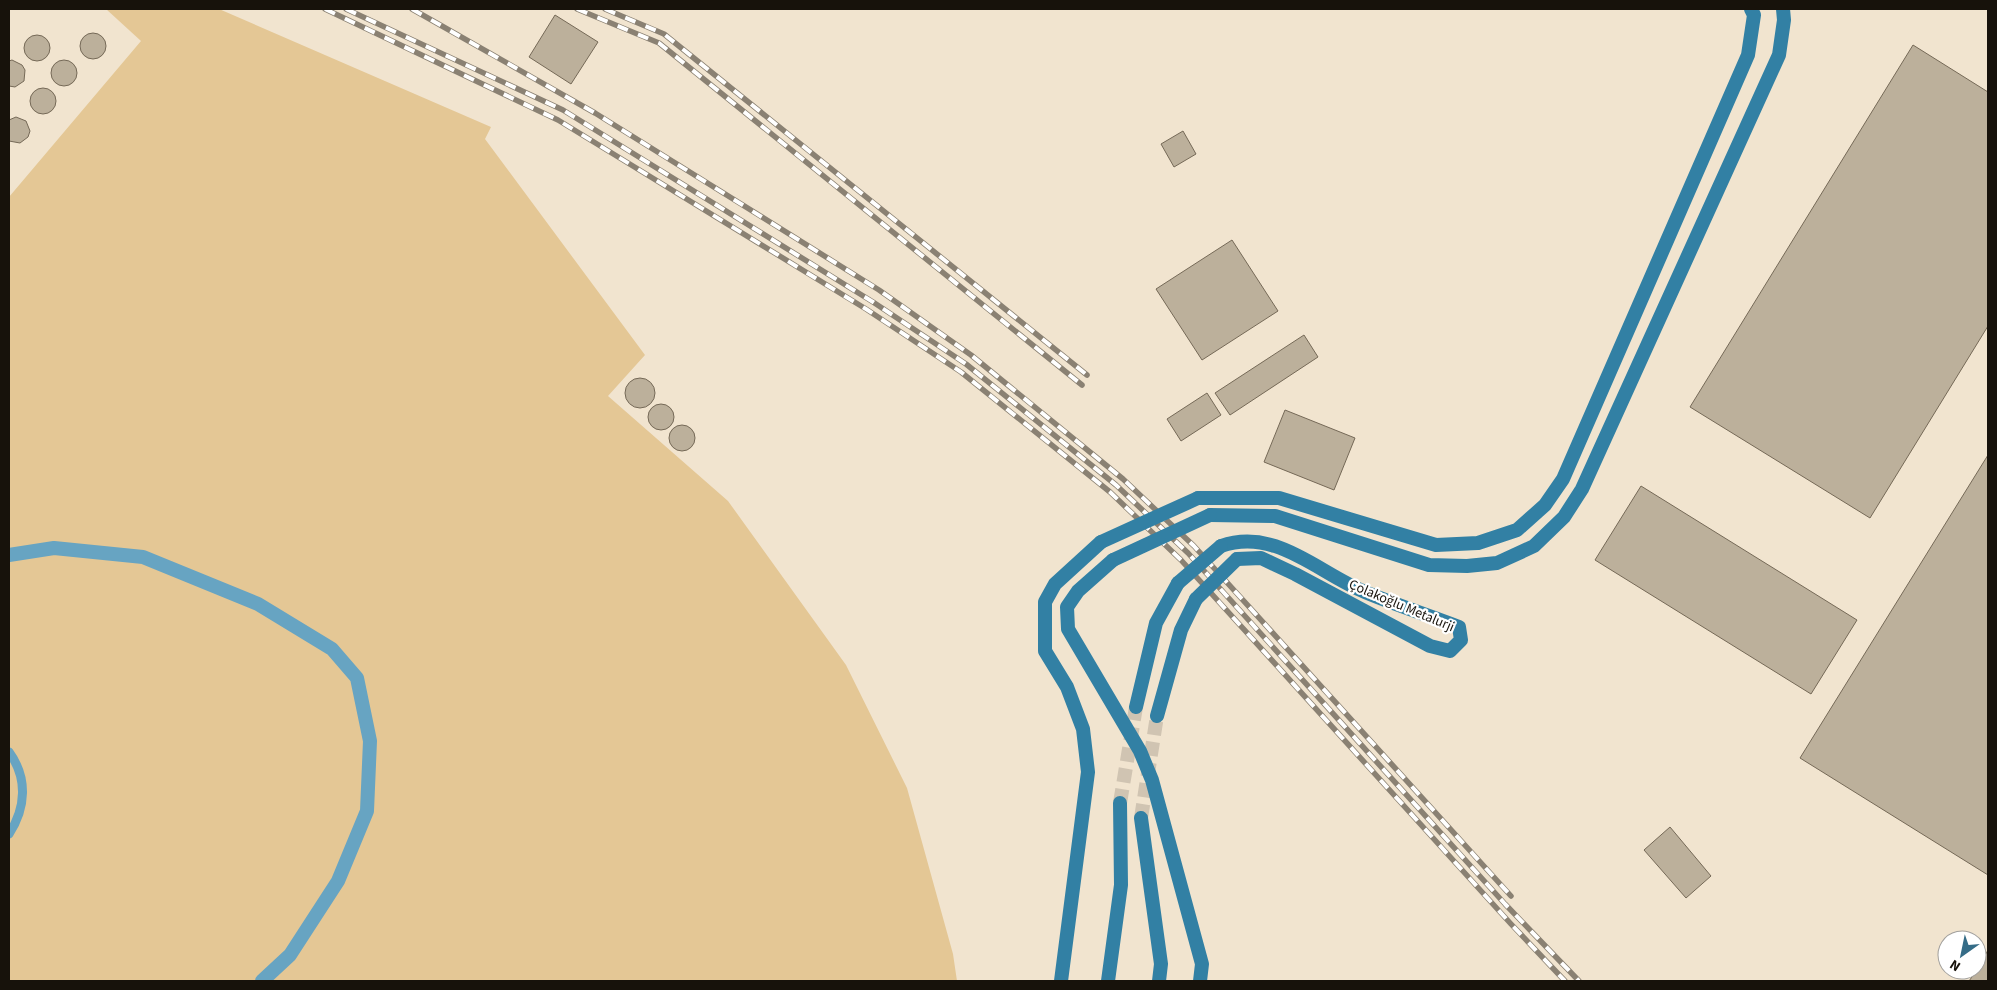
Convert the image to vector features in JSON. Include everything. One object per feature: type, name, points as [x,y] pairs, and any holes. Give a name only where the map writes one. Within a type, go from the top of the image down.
[{"type":"main road","points":[[1061,981],[1088,772],[1083,730],[1067,687],[1044,651],[1045,602],[1056,584],[1101,542],[1198,498],[1279,498],[1436,545],[1478,543],[1517,530],[1546,505],[1562,479],[1748,55],[1754,15],[1751,9]]},
{"type":"main road","points":[[1200,981],[1202,964],[1152,780],[1140,751],[1068,629],[1067,607],[1078,591],[1113,560],[1210,515],[1275,516],[1429,565],[1467,566],[1497,563],[1534,546],[1564,517],[1582,489],[1779,55],[1784,20],[1783,9]]},
{"type":"main road","name":"Çolakoğlu Metalurji","points":[[1136,707],[1156,623],[1178,583],[1221,546],[1236,540],[1272,544],[1364,592],[1459,627],[1461,640],[1450,651],[1430,646],[1295,574],[1261,558],[1237,560],[1196,598],[1180,630],[1157,716]]},
{"type":"main road","points":[[1108,981],[1121,885],[1120,803]]},
{"type":"main road","points":[[1141,818],[1161,964],[1159,981]]},
{"type":"street","points":[[9,555],[54,548],[142,557],[258,604],[332,649],[358,678],[370,741],[367,811],[338,881],[290,955],[262,981]]},
{"type":"lane","points":[[9,752],[18,769],[23,792],[20,814],[12,823],[9,834]]},
{"type":"shaded area","points":[[106,9],[219,9],[491,127],[485,139],[645,355],[608,396],[728,501],[846,665],[907,788],[953,954],[957,981],[9,981],[9,197],[141,41]]},
{"type":"building","points":[[555,15],[598,42],[571,84],[529,57]]},
{"type":"building","points":[[93,33],[102,37],[106,46],[102,55],[93,59],[84,55],[80,46],[84,37]]},
{"type":"building","points":[[37,35],[46,39],[50,48],[46,57],[37,61],[28,57],[24,48],[28,39]]},
{"type":"building","points":[[1913,45],[1988,92],[1988,326],[1870,518],[1690,407]]},
{"type":"building","points":[[12,60],[22,65],[25,70],[24,81],[15,87],[9,86],[9,61]]},
{"type":"building","points":[[64,60],[73,64],[77,73],[73,82],[64,86],[55,82],[51,73],[55,64]]},
{"type":"building","points":[[43,88],[52,92],[56,101],[52,110],[43,114],[34,110],[30,101],[34,92]]},
{"type":"building","points":[[16,117],[26,121],[30,131],[28,137],[20,143],[9,141],[9,120]]},
{"type":"building","points":[[1183,131],[1196,154],[1174,167],[1161,144]]},
{"type":"building","points":[[1232,240],[1278,311],[1202,360],[1156,289]]},
{"type":"building","points":[[1304,335],[1318,357],[1230,415],[1215,393]]},
{"type":"building","points":[[640,378],[651,382],[655,393],[651,404],[640,408],[629,404],[625,393],[629,382]]},
{"type":"building","points":[[1207,393],[1221,415],[1181,441],[1167,419]]},
{"type":"building","points":[[661,404],[670,408],[674,417],[670,426],[661,430],[652,426],[648,417],[652,408]]},
{"type":"building","points":[[1285,410],[1355,438],[1334,490],[1264,462]]},
{"type":"building","points":[[682,425],[691,429],[695,438],[691,447],[682,451],[673,447],[669,438],[673,429]]},
{"type":"building","points":[[1988,455],[1988,875],[1800,758]]},
{"type":"building","points":[[1641,486],[1857,620],[1811,694],[1595,560]]},
{"type":"building","points":[[1670,827],[1711,876],[1686,898],[1644,850]]},
{"type":"building","points":[[1988,950],[1988,981],[1969,981],[1987,980]]},
{"type":"tunnel","points":[[1120,803],[1136,707]]},
{"type":"tunnel","points":[[1141,818],[1157,716]]},
{"type":"railway","points":[[325,9],[558,120],[866,309],[961,372],[1110,492],[1181,560],[1565,981]]},
{"type":"railway","points":[[346,9],[563,110],[873,302],[966,364],[1116,485],[1188,553],[1505,904],[1579,981]]},
{"type":"railway","points":[[412,9],[595,113],[879,290],[971,355],[1123,479],[1194,546],[1511,896]]},
{"type":"railway","points":[[577,9],[659,43],[1082,385]]},
{"type":"railway","points":[[605,9],[664,34],[1087,375]]}]
